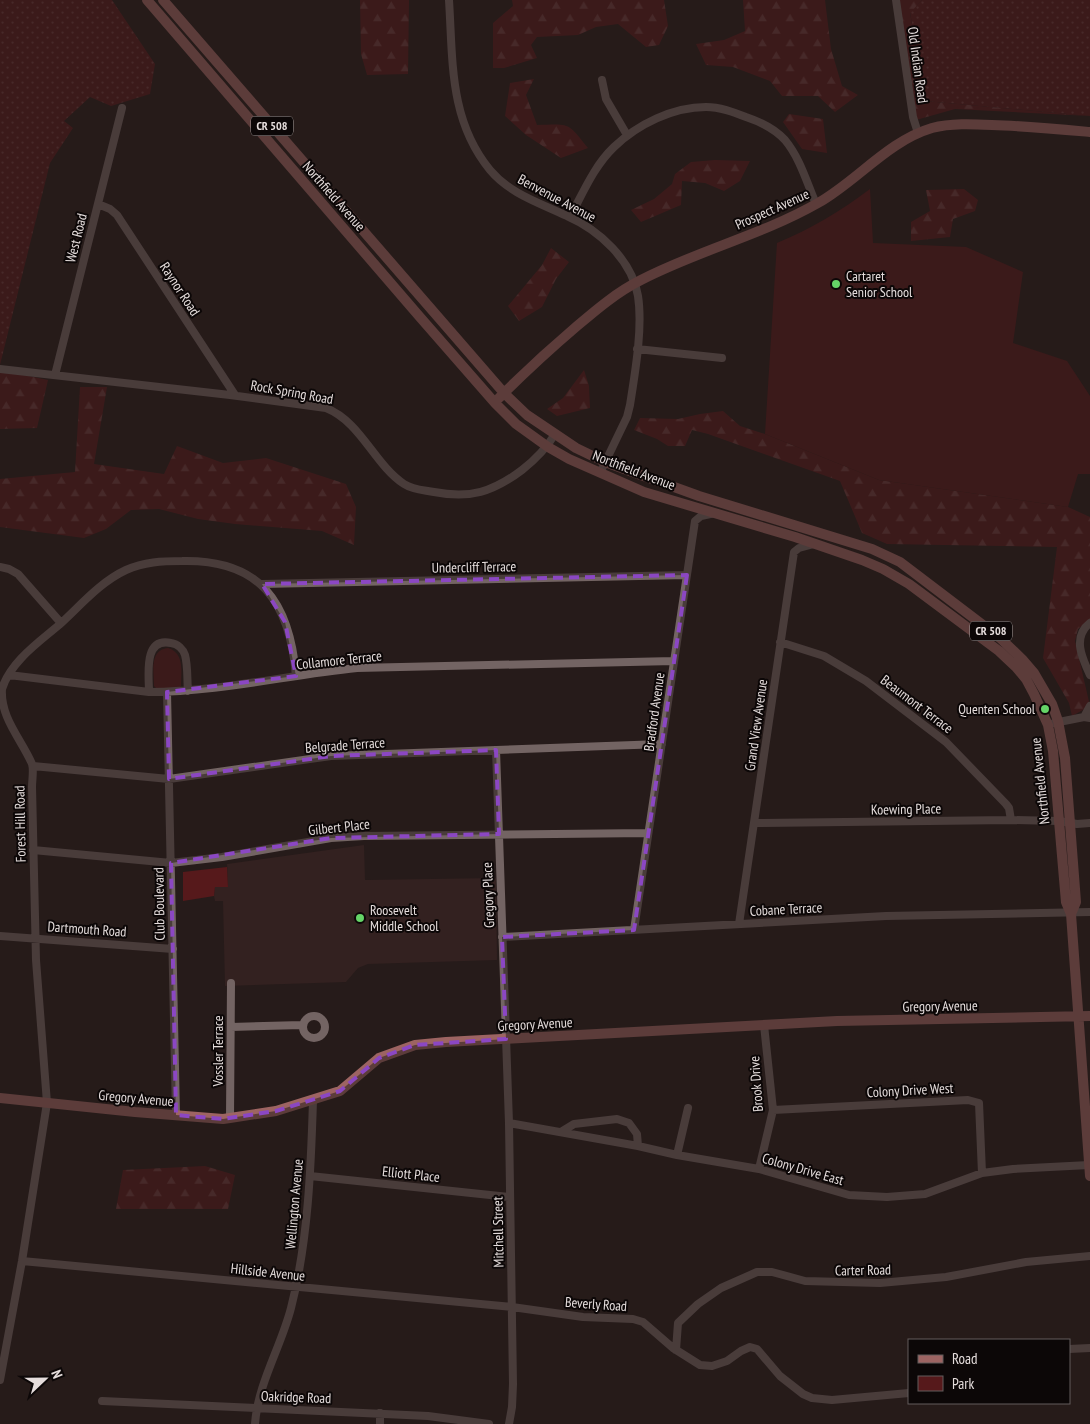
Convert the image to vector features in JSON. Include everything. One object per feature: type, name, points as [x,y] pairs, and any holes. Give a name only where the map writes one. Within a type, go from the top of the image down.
[{"type":"main road","name":"Northfield Avenue","points":[[147,0],[494,403],[516,424],[548,447],[644,492],[795,537],[862,560],[909,584],[1000,651],[1026,679],[1048,725],[1076,902],[1071,914],[1090,1176]]},
{"type":"main road","name":"Northfield Avenue","points":[[163,0],[504,393],[527,415],[576,448],[605,462],[699,496],[872,549],[900,562],[1000,638],[1034,673],[1044,689],[1058,721],[1065,758],[1064,822]]},
{"type":"main road","name":"Prospect Avenue","points":[[494,403],[550,349],[606,302],[634,283],[666,268],[782,222],[816,204],[847,184],[891,150],[918,133],[938,127],[976,124],[1090,132]]},
{"type":"main road","points":[[263,135],[273,126]]},
{"type":"main road","points":[[696,507],[699,496]]},
{"type":"main road","points":[[795,537],[799,527]]},
{"type":"main road","name":"Gregory Avenue","points":[[0,1098],[223,1119],[276,1111],[340,1091],[379,1058],[415,1045],[837,1021],[1090,1016]]},
{"type":"street","name":"Benvenue Avenue","points":[[450,0],[455,92],[463,124],[472,143],[491,171],[502,182],[527,198],[570,217],[596,232],[622,261],[638,295],[637,348],[629,412],[600,473]]},
{"type":"street","name":"Old Indian Road","points":[[896,0],[913,117],[918,133]]},
{"type":"street","points":[[602,80],[606,99],[628,135]]},
{"type":"street","points":[[570,217],[601,162],[628,135],[656,119],[682,110],[705,107],[737,113],[765,124],[784,138],[802,168],[816,204]]},
{"type":"street","name":"West Road","points":[[55,375],[122,108]]},
{"type":"street","name":"Raynor Road","points":[[98,204],[110,209],[117,215],[235,395]]},
{"type":"street","points":[[637,348],[722,358]]},
{"type":"street","name":"Rock Spring Road","points":[[0,368],[235,395],[326,408],[337,413],[349,423],[393,474],[405,484],[414,489],[445,495],[471,494],[496,488],[536,459],[548,447],[555,434]]},
{"type":"street","name":"Bradford Avenue","points":[[634,930],[694,521],[701,516],[715,513]]},
{"type":"street","name":"Grand View Avenue","points":[[739,924],[794,552],[799,548],[814,544]]},
{"type":"street","name":"Forest Hill Road","points":[[0,1380],[22,1261],[47,1103],[35,938],[33,766],[0,706],[2,689],[21,658],[109,580],[141,564],[160,561],[216,563],[227,566],[262,584],[280,610],[285,622],[294,651],[296,676]]},
{"type":"street","points":[[0,567],[18,574],[61,623]]},
{"type":"street","name":"Undercliff Terrace","points":[[262,584],[686,575]]},
{"type":"street","points":[[1090,623],[1081,633],[1079,646],[1090,675]]},
{"type":"street","points":[[149,692],[150,653],[158,644],[169,642],[180,646],[186,656],[188,691]]},
{"type":"street","name":"Beaumont Terrace","points":[[780,642],[824,656],[866,681],[946,742],[1006,804],[1009,808],[1011,820]]},
{"type":"street","name":"Collamore Terrace","points":[[9,675],[149,692],[167,692],[188,691],[357,668],[674,661]]},
{"type":"street","name":"Club Boulevard","points":[[167,692],[176,1115]]},
{"type":"street","points":[[1048,725],[1058,721],[1087,718],[1090,706]]},
{"type":"street","name":"Belgrade Terrace","points":[[33,766],[169,779],[331,756],[662,744]]},
{"type":"street","name":"Gregory Place","points":[[496,750],[506,1039]]},
{"type":"street","name":"Koewing Place","points":[[754,823],[1011,820],[1090,823]]},
{"type":"street","name":"Gilbert Place","points":[[33,850],[171,863],[222,857],[332,838],[648,833]]},
{"type":"street","name":"Cobane Terrace","points":[[502,937],[886,916],[1071,914],[1090,912]]},
{"type":"street","name":"Dartmouth Road","points":[[0,936],[172,949]]},
{"type":"street","name":"Vossler Terrace","points":[[230,1118],[231,983]]},
{"type":"street","points":[[231,1027],[302,1025]]},
{"type":"street","name":"Brook Drive","points":[[759,1169],[773,1110],[764,1025]]},
{"type":"street","name":"Mitchell Street","points":[[506,1039],[513,1384],[509,1424]]},
{"type":"street","name":"Wellington Avenue","points":[[254,1424],[256,1408],[291,1311],[297,1288],[310,1176],[313,1100]]},
{"type":"street","name":"Colony Drive West","points":[[773,1110],[968,1100],[978,1103],[982,1173]]},
{"type":"street","points":[[677,1155],[688,1108]]},
{"type":"street","points":[[561,1132],[574,1124],[617,1119],[629,1123],[637,1134],[638,1146]]},
{"type":"street","name":"Colony Drive East","points":[[509,1123],[759,1169],[849,1195],[888,1197],[925,1194],[982,1173],[1013,1169],[1089,1165]]},
{"type":"street","name":"Elliott Place","points":[[310,1176],[510,1196]]},
{"type":"street","name":"Carter Road","points":[[676,1350],[678,1323],[698,1304],[721,1288],[757,1272],[772,1272],[806,1281],[880,1283],[946,1277],[1026,1262],[1090,1256]]},
{"type":"street","name":"Hillside Avenue","points":[[22,1261],[512,1308]]},
{"type":"street","name":"Beverly Road","points":[[512,1308],[583,1317],[634,1319],[644,1322],[676,1350],[700,1365],[712,1366],[726,1361],[750,1347],[757,1349],[780,1376],[803,1394],[812,1398],[832,1400],[908,1393]]},
{"type":"street","points":[[1070,1349],[1090,1348]]},
{"type":"street","name":"Oakridge Road","points":[[102,1401],[380,1413],[428,1416],[489,1424]]},
{"type":"street","points":[[380,1413],[380,1424]]},
{"type":"highlighted area","points":[[687,575],[634,930],[502,937],[506,1039],[415,1045],[379,1058],[340,1091],[276,1111],[223,1119],[176,1115],[171,863],[331,838],[499,834],[496,750],[331,756],[169,779],[167,692],[296,676],[285,622],[262,584]]},
{"type":"shaded area","name":"Roosevelt Middle School","points":[[364,845],[365,880],[496,878],[497,960],[368,964],[358,968],[346,982],[225,986],[223,901],[215,901],[214,896],[215,887],[228,887],[227,864]]},
{"type":"green space","points":[[0,0],[112,0],[155,64],[150,94],[111,106],[90,97],[64,121],[73,128],[50,163],[0,365]]},
{"type":"green space","points":[[360,0],[409,0],[408,74],[367,75],[361,54]]},
{"type":"green space","points":[[512,0],[664,0],[668,26],[659,45],[646,47],[618,24],[596,27],[578,35],[537,37],[531,45],[537,58],[504,68],[493,68],[493,23],[513,6]]},
{"type":"green space","points":[[743,0],[825,0],[831,49],[842,86],[858,95],[835,112],[818,96],[782,96],[770,81],[733,67],[706,65],[696,44],[724,40],[745,31]]},
{"type":"green space","points":[[897,0],[922,0],[910,13],[925,101],[1090,116],[955,109],[916,120]]},
{"type":"green space","points":[[922,0],[1090,0],[1090,116],[925,101],[910,12]]},
{"type":"green space","points":[[534,79],[526,95],[537,125],[567,126],[576,133],[588,148],[561,158],[526,135],[505,116],[510,83]]},
{"type":"green space","points":[[789,114],[823,119],[827,153],[802,149],[783,122]]},
{"type":"green space","points":[[715,160],[750,161],[740,181],[724,191],[705,183],[682,181],[681,205],[641,222],[631,210],[654,199],[672,184],[675,174],[691,162]]},
{"type":"green space","points":[[870,189],[873,243],[966,247],[1023,272],[1013,343],[1067,361],[1090,396],[1090,474],[1078,474],[1068,507],[879,480],[765,434],[777,243],[825,219]]},
{"type":"green space","points":[[964,189],[978,200],[975,211],[953,219],[950,237],[911,241],[911,222],[930,211],[926,190]]},
{"type":"green space","points":[[551,248],[569,262],[556,279],[542,307],[519,321],[508,306],[542,265]]},
{"type":"green space","points":[[0,370],[48,380],[37,428],[0,429]]},
{"type":"green space","points":[[584,370],[589,386],[590,408],[557,416],[547,409],[563,398]]},
{"type":"green space","points":[[80,387],[107,387],[94,464],[164,474],[177,446],[223,463],[266,458],[346,484],[356,507],[354,545],[322,531],[235,524],[198,519],[159,509],[131,510],[106,529],[84,538],[0,527],[0,479],[75,472]]},
{"type":"green space","points":[[723,411],[740,426],[765,434],[879,480],[1068,507],[1090,517],[1090,620],[1078,629],[1075,641],[1090,706],[1072,716],[1069,703],[1043,658],[1057,547],[887,544],[862,533],[840,481],[692,430],[685,446],[668,446],[657,439],[634,430],[640,418],[678,419]]},
{"type":"green space","points":[[168,648],[173,650],[180,659],[181,686],[178,688],[156,688],[154,686],[155,657],[162,650]]},
{"type":"green space","points":[[227,867],[228,887],[215,887],[214,896],[183,901],[183,872]]},
{"type":"green space","points":[[205,1166],[235,1175],[228,1209],[116,1209],[123,1170]]},
{"type":"place","name":"Cartaret Senior School","points":[[836,284]]},
{"type":"place","name":"Quenten School","points":[[1045,709]]},
{"type":"place","name":"Roosevelt Middle School","points":[[360,918]]}]
